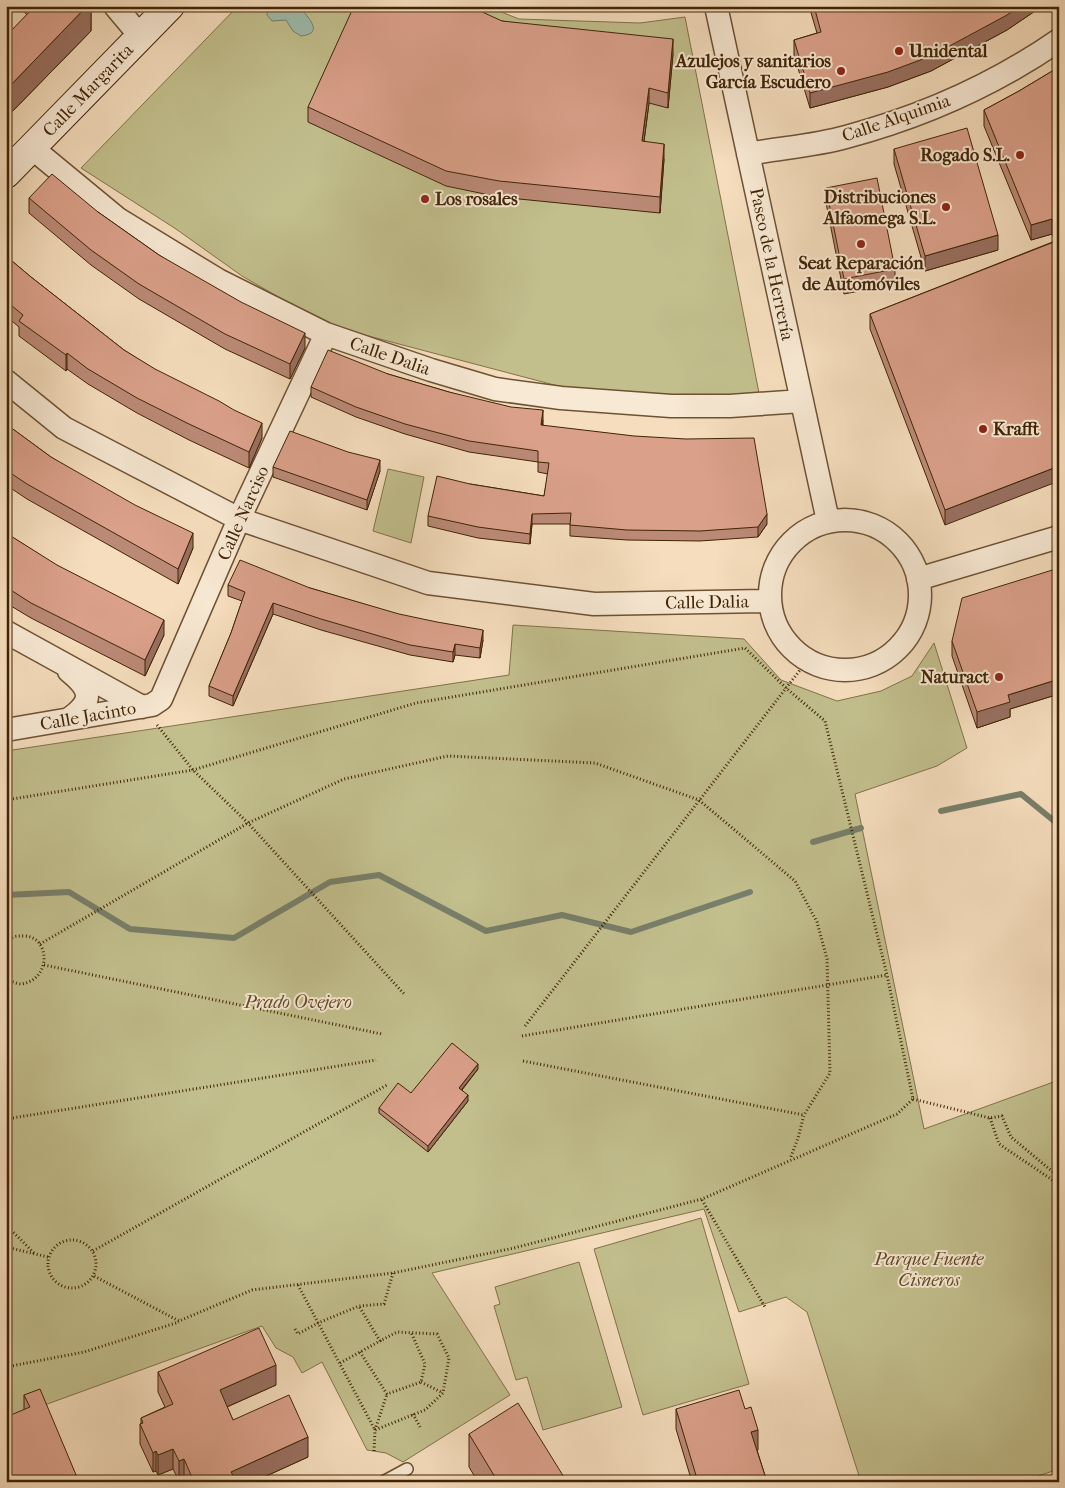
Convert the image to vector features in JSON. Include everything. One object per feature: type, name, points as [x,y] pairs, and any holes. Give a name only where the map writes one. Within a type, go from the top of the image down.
[{"type":"street","points":[[115,6],[141,37]]},
{"type":"street","name":"Calle Margarita","points":[[6,174],[170,6]]},
{"type":"street","name":"Paseo de la Herrería","points":[[716,6],[828,521]]},
{"type":"street","name":"Calle Alquimia","points":[[748,154],[845,138],[938,107],[1026,63],[1059,40]]},
{"type":"street","name":"Calle Dalia","points":[[32,148],[118,219],[218,280],[326,334],[431,370],[495,389],[561,398],[671,406],[730,406],[802,401]]},
{"type":"street","name":"Calle Narciso","points":[[164,693],[239,519],[326,334]]},
{"type":"street","name":"Calle Dalia","points":[[6,381],[64,428],[239,519],[428,583],[594,604],[769,601]]},
{"type":"street","points":[[852,520],[875,526],[895,539],[910,557],[918,579],[920,601],[916,622],[905,641],[890,656],[870,667],[849,671],[828,669],[807,661],[788,646],[775,625],[769,601],[772,574],[784,550],[796,537],[812,527],[828,521],[852,520]]},
{"type":"street","points":[[918,579],[1059,537]]},
{"type":"street","points":[[6,632],[142,707]]},
{"type":"street","points":[[53,658],[79,679],[88,691],[86,704],[69,719]]},
{"type":"street","name":"Calle Jacinto","points":[[6,730],[142,707],[157,703],[164,693]]},
{"type":"lane","points":[[383,1482],[407,1469]]},
{"type":"path","points":[[6,800],[193,770],[416,703],[745,648],[786,688],[825,721],[887,974],[912,1099]]},
{"type":"path","points":[[525,1026],[807,661]]},
{"type":"path","points":[[142,707],[193,770],[248,823],[405,995]]},
{"type":"path","points":[[40,944],[248,823],[344,779],[448,756],[596,764],[699,800],[795,881],[817,922],[827,959],[830,1072],[804,1115],[798,1138],[789,1160]]},
{"type":"path","points":[[6,941],[13,936],[29,936],[40,944],[44,954],[44,966],[36,979],[20,984],[6,980]]},
{"type":"path","points":[[44,966],[382,1034]]},
{"type":"path","points":[[522,1036],[887,974]]},
{"type":"path","points":[[6,1119],[376,1060]]},
{"type":"path","points":[[522,1061],[804,1115]]},
{"type":"path","points":[[93,1251],[387,1085]]},
{"type":"path","points":[[912,1099],[990,1118],[1002,1116],[1011,1137],[1059,1177]]},
{"type":"path","points":[[6,1367],[84,1352],[179,1322],[252,1290],[393,1273],[514,1248],[702,1199],[897,1114],[912,1099]]},
{"type":"path","points":[[990,1118],[999,1144],[1051,1179],[1059,1187]]},
{"type":"path","points":[[702,1199],[765,1306]]},
{"type":"path","points":[[6,1225],[35,1254]]},
{"type":"path","points":[[72,1239],[84,1243],[93,1251],[97,1261],[94,1276],[89,1283],[80,1288],[69,1289],[60,1286],[52,1279],[47,1266],[48,1257],[53,1248],[60,1242],[72,1239]]},
{"type":"path","points":[[6,1247],[48,1257]]},
{"type":"path","points":[[295,1329],[298,1334],[318,1323],[360,1306],[384,1304],[393,1273]]},
{"type":"path","points":[[94,1276],[179,1322]]},
{"type":"path","points":[[298,1285],[375,1430]]},
{"type":"path","points":[[360,1306],[380,1341]]},
{"type":"path","points":[[340,1363],[397,1332],[437,1334],[449,1358],[443,1393],[425,1410],[375,1430]]},
{"type":"path","points":[[411,1332],[425,1364],[421,1382]]},
{"type":"path","points":[[360,1352],[387,1394]]},
{"type":"path","points":[[387,1394],[421,1382],[443,1393]]},
{"type":"path","points":[[374,1451],[375,1430],[387,1394]]},
{"type":"path","points":[[413,1414],[420,1427]]},
{"type":"green space","name":"Los rosales","points":[[238,6],[486,6],[519,19],[640,23],[685,17],[759,393],[700,396],[640,395],[558,386],[327,325],[242,276],[176,229],[81,168]]},
{"type":"green space","points":[[388,469],[424,477],[411,543],[373,531]]},
{"type":"green space","name":"Prado Ovejero","points":[[513,625],[744,639],[781,680],[837,701],[881,691],[912,676],[934,643],[967,748],[937,766],[855,794],[924,1129],[1059,1080],[1059,1469],[1020,1482],[861,1482],[807,1312],[786,1297],[739,1312],[704,1209],[432,1273],[510,1395],[403,1462],[386,1453],[367,1450],[322,1362],[302,1373],[293,1357],[276,1348],[262,1326],[6,1419],[6,751],[509,675]]},
{"type":"green space","points":[[701,1218],[749,1384],[643,1415],[594,1249]]},
{"type":"green space","points":[[579,1262],[622,1407],[543,1430],[527,1377],[516,1380],[494,1306],[500,1304],[495,1287]]},
{"type":"shaded area","points":[[267,6],[300,6],[312,23],[313,31],[301,36],[293,31],[286,20],[272,21],[267,15]]},
{"type":"building","points":[[35,6],[87,6],[6,90],[6,36]]},
{"type":"building","points":[[354,6],[469,6],[502,21],[673,39],[668,93],[649,88],[642,141],[664,144],[660,197],[499,181],[446,171],[308,107]]},
{"type":"building","points":[[814,6],[890,6],[892,12],[903,6],[1020,6],[931,56],[888,72],[810,93],[794,40],[821,32]]},
{"type":"building","points":[[1059,67],[1059,238],[1052,219],[1031,225],[984,110]]},
{"type":"building","name":"Distribuciones Alfaomega S.L.","points":[[967,128],[998,235],[925,256],[894,149]]},
{"type":"building","points":[[52,174],[98,212],[159,255],[241,302],[305,333],[290,364],[225,334],[139,284],[91,250],[29,198]]},
{"type":"building","name":"Seat Reparación de Automóviles","points":[[877,178],[895,269],[844,279],[826,188]]},
{"type":"building","name":"Krafft","points":[[1059,240],[1059,345],[1054,348],[1059,361],[1059,466],[945,510],[870,314]]},
{"type":"building","points":[[6,256],[124,350],[155,369],[262,423],[249,452],[137,398],[88,369],[67,353],[66,355],[19,321],[23,315],[6,301]]},
{"type":"building","points":[[328,350],[388,374],[449,392],[511,407],[543,410],[541,425],[634,436],[686,439],[754,438],[767,514],[758,527],[700,531],[627,530],[570,525],[571,513],[532,514],[530,534],[478,527],[428,516],[437,476],[470,484],[544,496],[549,463],[538,462],[538,451],[469,441],[405,424],[356,407],[311,387]]},
{"type":"building","points":[[6,424],[51,457],[135,505],[193,533],[178,569],[27,484],[6,470]]},
{"type":"building","points":[[290,431],[348,452],[380,460],[367,500],[273,467]]},
{"type":"building","points":[[6,533],[57,565],[164,620],[145,660],[31,603],[6,587]]},
{"type":"building","points":[[240,560],[310,588],[399,614],[483,630],[480,648],[455,644],[453,652],[410,645],[273,603],[233,696],[209,686],[231,633],[245,592],[228,585]]},
{"type":"building","points":[[1059,568],[1059,679],[1008,695],[1010,702],[977,712],[952,641],[962,598]]},
{"type":"building","points":[[452,1043],[478,1064],[459,1088],[468,1095],[428,1146],[379,1108],[398,1083],[411,1093]]},
{"type":"building","points":[[259,1328],[276,1365],[220,1390],[233,1420],[289,1395],[308,1437],[231,1472],[234,1477],[224,1482],[194,1482],[184,1459],[179,1461],[173,1449],[158,1455],[156,1451],[153,1453],[140,1424],[143,1423],[141,1418],[173,1404],[158,1372]]},
{"type":"building","points":[[40,1389],[79,1482],[6,1482],[6,1417],[30,1407],[24,1395]]},
{"type":"building","points":[[739,1390],[745,1409],[751,1407],[758,1430],[751,1432],[767,1482],[698,1482],[676,1409]]},
{"type":"building","points":[[518,1403],[567,1482],[498,1482],[469,1434]]},
{"type":"waterway","points":[[941,811],[1021,794],[1059,825]]},
{"type":"waterway","points":[[813,842],[861,828]]},
{"type":"waterway","points":[[6,895],[69,892],[130,929],[234,938],[330,882],[379,875],[486,931],[562,915],[631,932],[750,892]]},
{"type":"place","name":"Unidental","points":[[899,51]]},
{"type":"place","name":"Azulejos y sanitarios García Escudero","points":[[841,71]]},
{"type":"place","name":"Rogado S.L.","points":[[1020,155]]},
{"type":"place","name":"Los rosales","points":[[425,199]]},
{"type":"place","name":"Distribuciones Alfaomega S.L.","points":[[946,207]]},
{"type":"place","name":"Seat Reparación de Automóviles","points":[[861,244]]},
{"type":"place","name":"Krafft","points":[[983,429]]},
{"type":"place","name":"Naturact","points":[[999,677]]},
{"type":"park label","name":"Parque Fuente Cisneros","points":[[929,1269]]}]
